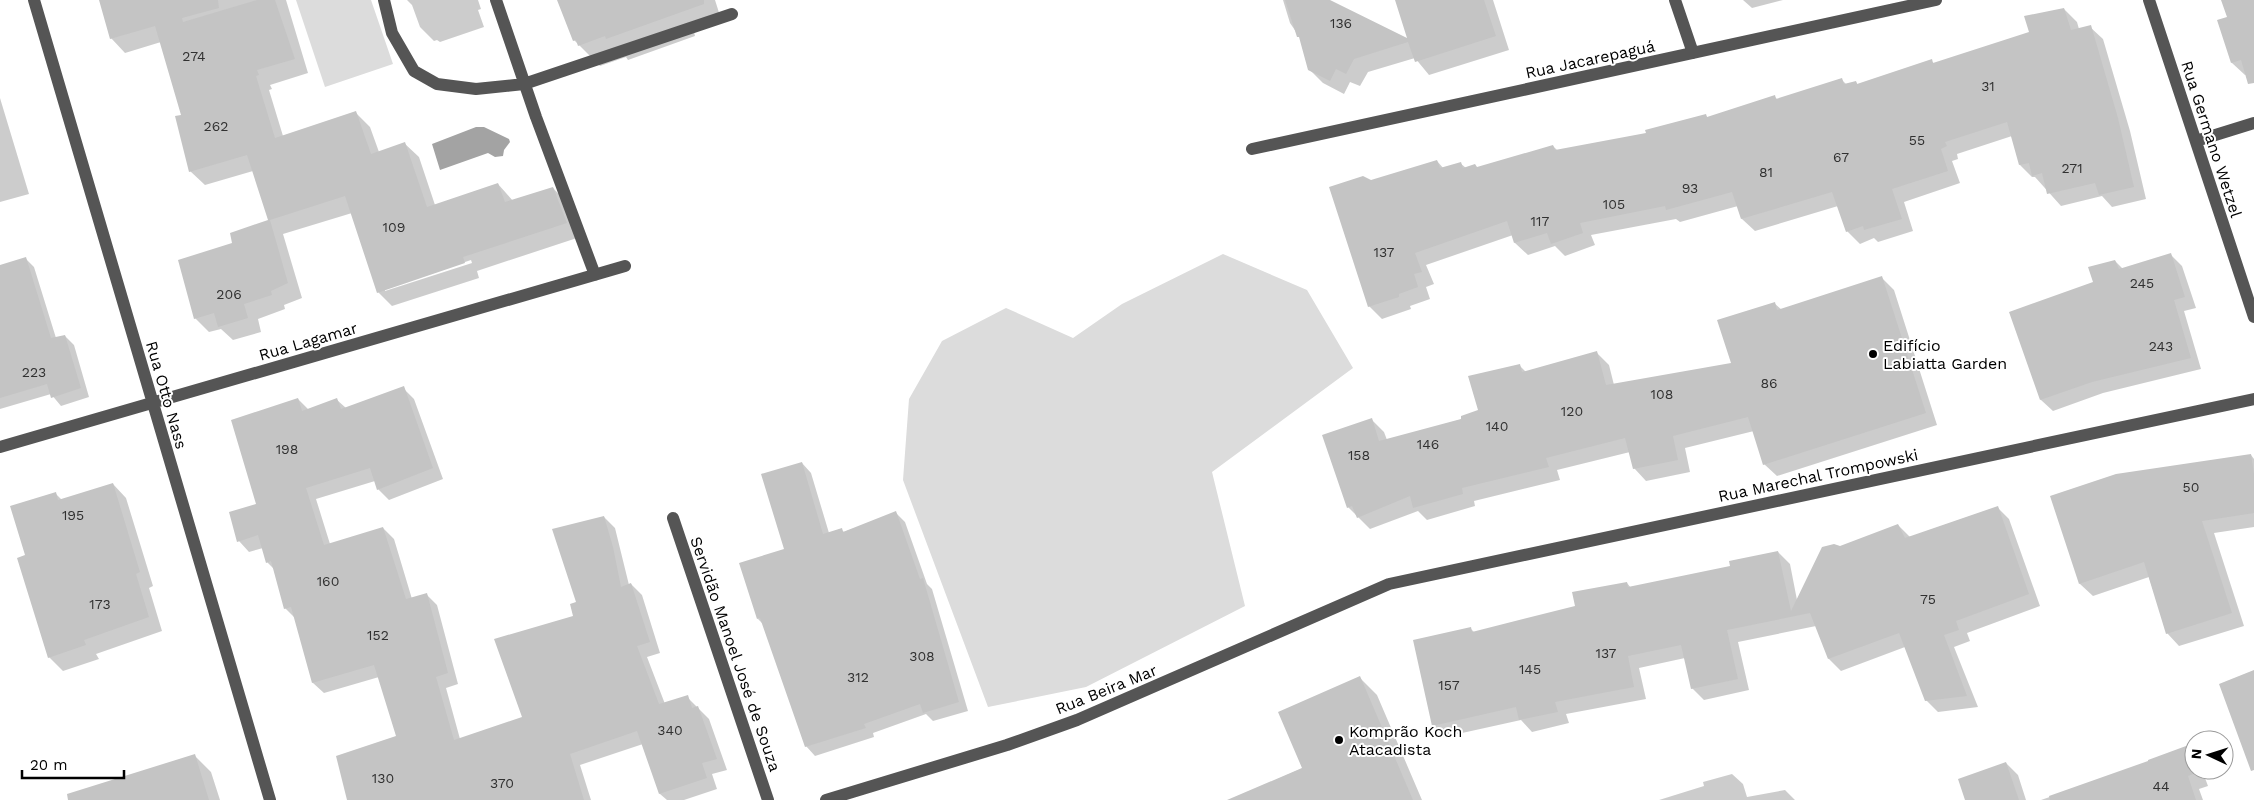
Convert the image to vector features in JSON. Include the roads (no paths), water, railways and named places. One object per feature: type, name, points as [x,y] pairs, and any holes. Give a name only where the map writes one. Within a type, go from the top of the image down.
[{"type":"street","name":"Rua Otto Nass","points":[[34,0],[270,800]]},
{"type":"street","points":[[384,0],[392,33],[414,71],[437,84],[476,89],[524,84],[732,14]]},
{"type":"street","points":[[496,0],[524,84],[595,275]]},
{"type":"street","points":[[1675,0],[1693,53]]},
{"type":"street","name":"Rua Jacarepaguá","points":[[1252,149],[1936,0]]},
{"type":"street","name":"Rua Germano Wetzel","points":[[2149,0],[2254,317]]},
{"type":"street","points":[[2196,141],[2254,123]]},
{"type":"street","name":"Rua Lagamar","points":[[0,447],[625,266]]},
{"type":"street","name":"Rua Marechal Trompowski","points":[[1389,584],[2254,399]]},
{"type":"street","name":"Servidão Manoel José de Souza","points":[[673,518],[768,800]]},
{"type":"street","name":"Rua Beira Mar","points":[[826,800],[1007,745],[1077,720],[1389,584]]},
{"type":"place","name":"Edifício Labiatta Garden","points":[[1873,354]]},
{"type":"place","name":"Komprão Koch Atacadista","points":[[1339,740]]}]
